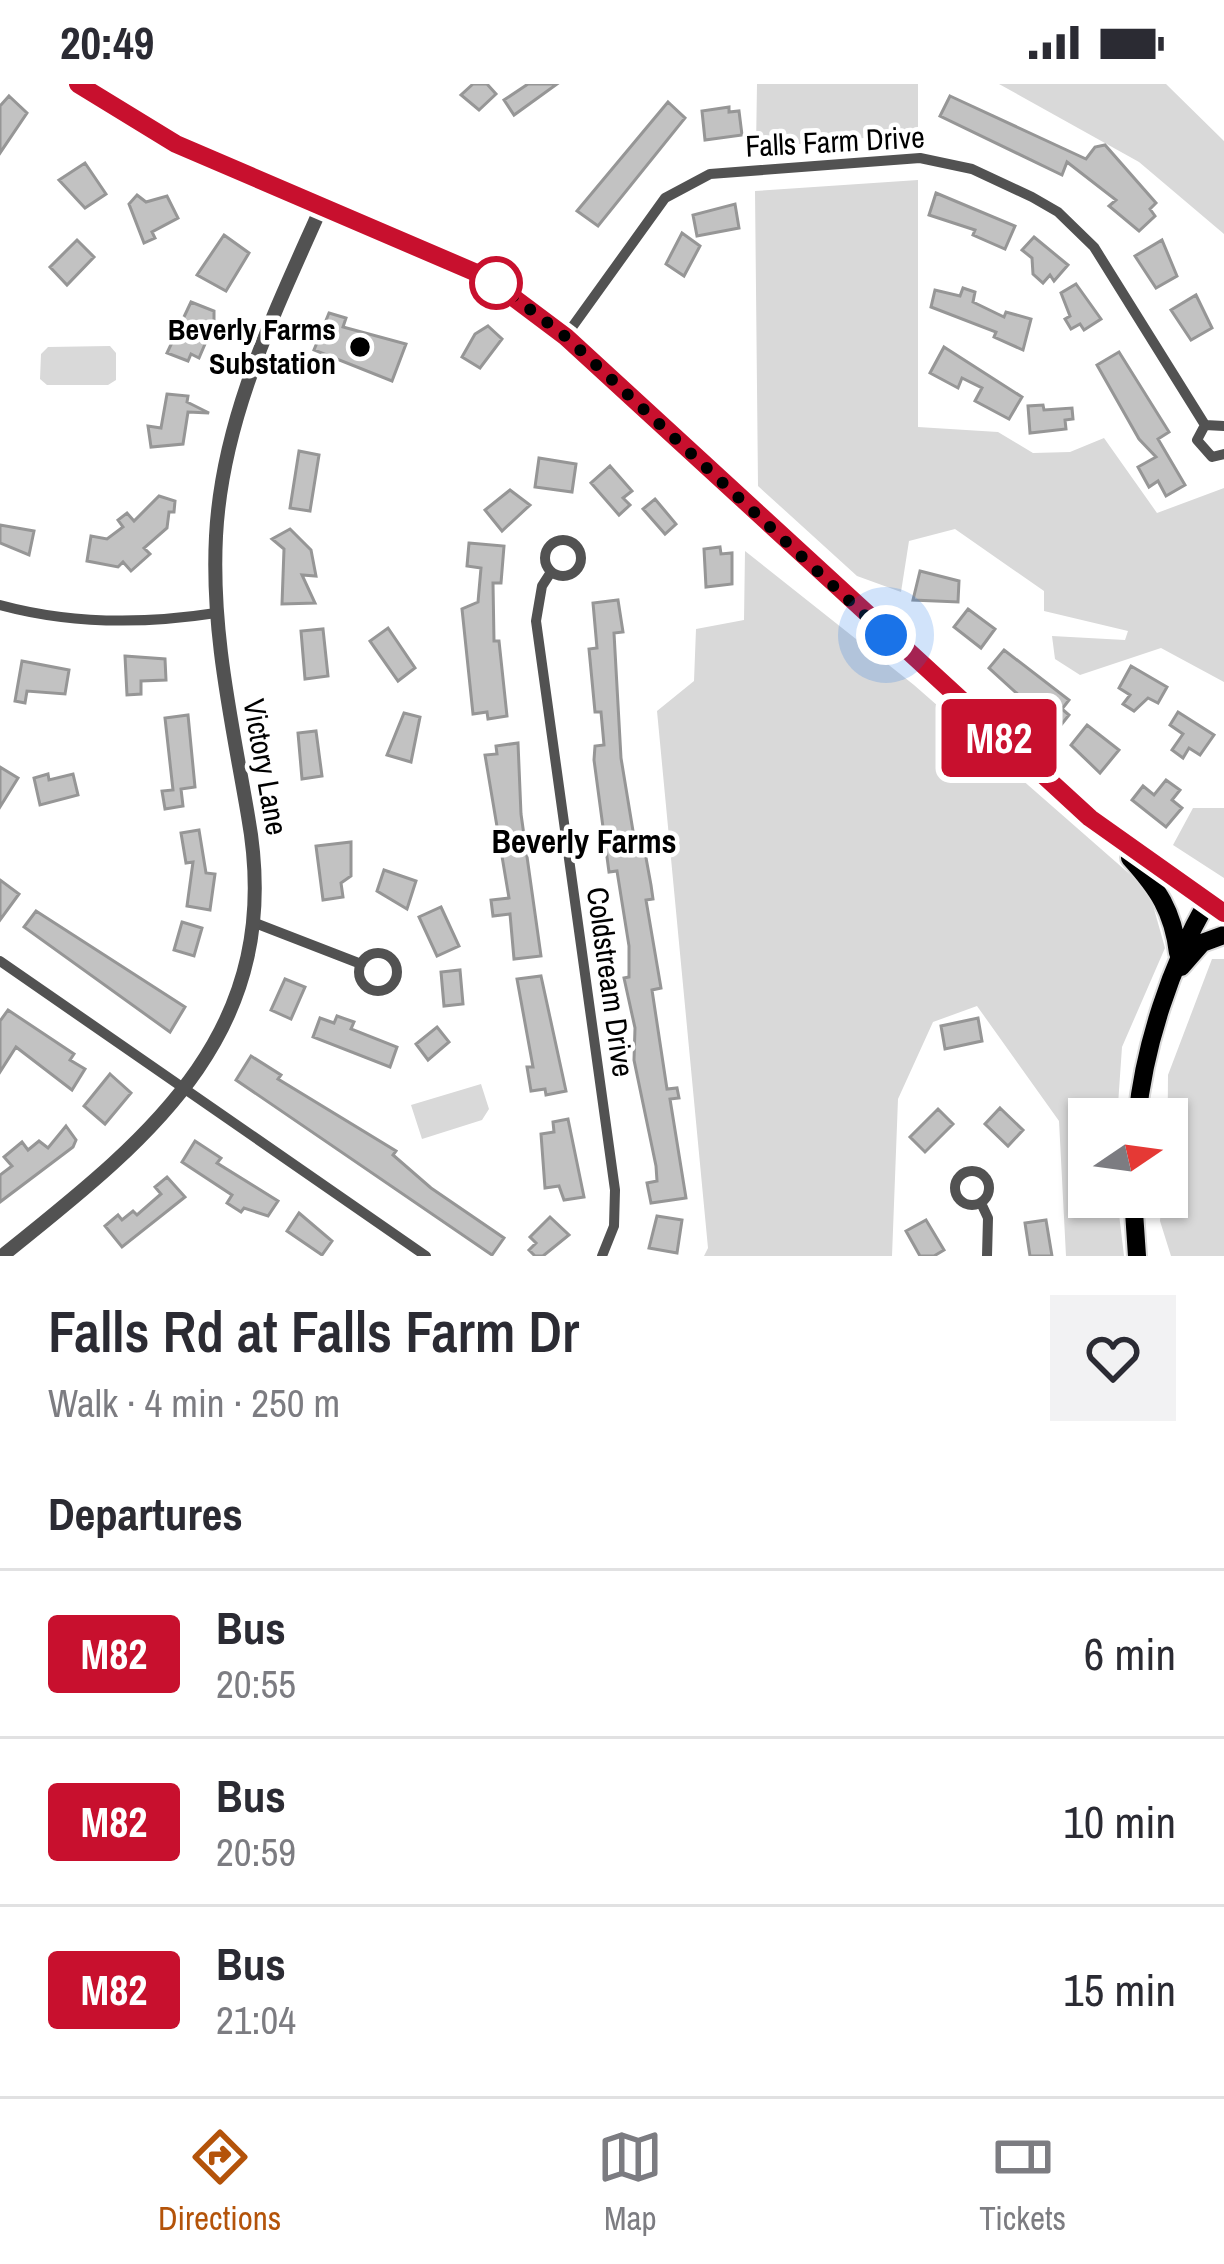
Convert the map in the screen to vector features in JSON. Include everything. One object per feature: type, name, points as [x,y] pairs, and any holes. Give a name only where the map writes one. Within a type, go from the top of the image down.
[{"type":"main road","points":[[78,84],[176,144],[486,277],[566,337],[1111,836],[1162,893],[1174,921],[1176,967]]},
{"type":"main road","points":[[1111,836],[1216,907],[1176,967],[1139,1098]]},
{"type":"main road","points":[[1176,967],[1202,943],[1224,935]]},
{"type":"main road","points":[[1134,1218],[1137,1256]]},
{"type":"street","name":"Falls Farm Drive","points":[[566,337],[664,198],[685,184],[710,173],[946,160],[1032,196],[1078,229],[1205,425],[1197,440],[1201,451],[1212,457],[1224,454]]},
{"type":"street","name":"Victory Lane","points":[[2,1256],[126,1156],[184,1088],[231,1008],[255,923],[255,865],[216,613],[218,505],[235,421],[321,208]]},
{"type":"street","points":[[1205,425],[1224,426]]},
{"type":"street","name":"Coldstream Drive","points":[[550,572],[536,621],[615,1190],[614,1226],[602,1256]]},
{"type":"street","points":[[0,605],[87,619],[175,619],[216,613]]},
{"type":"street","points":[[255,923],[361,964]]},
{"type":"street","points":[[0,961],[426,1256]]},
{"type":"street","points":[[981,1203],[988,1218],[987,1256]]},
{"type":"shaded area","points":[[757,84],[918,84],[918,133],[756,148]]},
{"type":"shaded area","points":[[999,84],[1166,84],[1224,141],[1224,234],[1139,162]]},
{"type":"shaded area","points":[[918,180],[918,427],[998,432],[1033,453],[1070,452],[1104,438],[1157,513],[1224,488],[1224,682],[1161,648],[1080,675],[1055,659],[1052,636],[1125,640],[1128,631],[1044,611],[1044,591],[955,529],[909,541],[901,592],[857,576],[758,486],[755,191]]},
{"type":"shaded area","points":[[110,346],[116,353],[116,380],[108,385],[47,385],[40,379],[41,354],[48,347]]},
{"type":"shaded area","points":[[745,551],[914,685],[1149,891],[1165,948],[1122,1047],[1118,1098],[1068,1098],[1068,1218],[1119,1218],[1124,1256],[1066,1256],[1059,1121],[977,1006],[933,1022],[898,1099],[892,1256],[704,1256],[708,1248],[657,711],[694,681],[696,629],[744,620]]},
{"type":"shaded area","points":[[1193,808],[1224,808],[1224,878],[1173,845]]},
{"type":"shaded area","points":[[1212,959],[1224,959],[1224,1256],[1171,1256],[1160,1221],[1188,1218],[1188,1098],[1168,1098],[1168,1075]]},
{"type":"shaded area","points":[[481,1084],[489,1109],[482,1120],[422,1139],[411,1105]]},
{"type":"building","points":[[473,84],[487,84],[496,94],[479,110],[461,95]]},
{"type":"building","points":[[528,84],[557,84],[514,115],[504,100]]},
{"type":"building","points":[[9,96],[27,113],[0,153],[0,106]]},
{"type":"building","points":[[950,96],[1086,159],[1095,147],[1105,145],[1156,203],[1150,209],[1155,216],[1139,231],[1109,206],[1116,200],[1067,162],[1062,175],[940,116]]},
{"type":"building","points":[[668,102],[685,118],[598,226],[577,211]]},
{"type":"building","points":[[729,107],[729,112],[739,111],[742,135],[705,140],[702,111]]},
{"type":"building","points":[[85,163],[106,194],[85,208],[59,180]]},
{"type":"building","points":[[936,193],[1015,226],[1005,249],[973,235],[975,230],[929,215]]},
{"type":"building","points":[[137,195],[146,202],[167,196],[178,218],[152,232],[155,238],[144,243],[129,204]]},
{"type":"building","points":[[735,204],[739,228],[697,236],[693,215]]},
{"type":"building","points":[[682,233],[700,246],[684,276],[666,264]]},
{"type":"building","points":[[224,235],[249,253],[226,291],[197,275]]},
{"type":"building","points":[[1034,237],[1068,265],[1054,281],[1050,275],[1043,283],[1033,274],[1032,258],[1022,250]]},
{"type":"building","points":[[77,240],[94,257],[67,285],[50,267]]},
{"type":"building","points":[[1162,240],[1177,276],[1156,288],[1135,256]]},
{"type":"building","points":[[1076,284],[1101,319],[1084,330],[1080,324],[1071,329],[1065,319],[1070,316],[1061,293]]},
{"type":"building","points":[[963,288],[975,292],[973,302],[1004,317],[1006,312],[1031,319],[1023,350],[994,337],[996,332],[931,307],[935,290],[960,296]]},
{"type":"building","points":[[1196,295],[1212,328],[1191,340],[1171,310]]},
{"type":"building","points":[[191,302],[214,311],[214,323],[199,358],[191,354],[188,361],[167,353]]},
{"type":"building","name":"Beverly Farms Substation","points":[[329,313],[346,318],[343,327],[406,344],[392,381],[314,350]]},
{"type":"building","points":[[488,326],[502,339],[480,368],[462,357],[475,334]]},
{"type":"building","points":[[944,347],[1022,397],[1009,419],[975,401],[982,388],[962,378],[958,388],[930,373]]},
{"type":"building","points":[[1119,352],[1169,432],[1158,439],[1185,485],[1166,496],[1158,481],[1149,487],[1138,467],[1156,457],[1139,439],[1097,365]]},
{"type":"building","points":[[167,394],[188,396],[187,402],[209,413],[188,412],[183,444],[151,447],[148,426],[161,428]]},
{"type":"building","points":[[1043,405],[1044,410],[1072,408],[1073,419],[1065,420],[1066,429],[1030,433],[1028,406]]},
{"type":"building","points":[[299,451],[319,455],[310,511],[290,508]]},
{"type":"building","points":[[539,458],[576,464],[572,492],[535,487]]},
{"type":"building","points":[[610,466],[632,491],[623,498],[630,505],[619,515],[591,483]]},
{"type":"building","points":[[510,490],[530,505],[502,531],[485,510]]},
{"type":"building","points":[[159,496],[175,501],[174,512],[169,512],[167,528],[144,548],[150,554],[131,571],[123,562],[118,567],[87,561],[91,536],[107,539],[123,527],[118,520],[127,513],[134,521]]},
{"type":"building","points":[[655,499],[676,524],[665,534],[643,509]]},
{"type":"building","points":[[0,525],[34,531],[29,555],[0,543]]},
{"type":"building","points":[[290,529],[311,550],[316,576],[302,575],[315,603],[282,604],[284,549],[272,539]]},
{"type":"building","points":[[469,543],[504,546],[501,583],[493,583],[494,641],[499,641],[507,716],[488,719],[487,712],[473,714],[462,609],[478,602],[481,568],[467,566]]},
{"type":"building","points":[[720,547],[721,554],[732,553],[732,584],[706,587],[704,549]]},
{"type":"building","points":[[920,571],[959,581],[958,602],[913,600]]},
{"type":"building","points":[[618,600],[623,632],[614,633],[621,758],[634,837],[642,836],[651,885],[653,899],[646,900],[661,988],[652,990],[667,1089],[677,1088],[679,1098],[670,1099],[686,1198],[651,1203],[647,1183],[657,1181],[656,1166],[634,1060],[635,1028],[624,978],[629,977],[629,946],[617,871],[609,872],[594,760],[595,746],[604,745],[601,712],[595,712],[589,649],[597,648],[593,603]]},
{"type":"building","points":[[968,609],[995,629],[981,648],[954,627]]},
{"type":"building","points":[[388,628],[415,668],[398,681],[370,641]]},
{"type":"building","points":[[323,629],[328,676],[305,679],[301,631]]},
{"type":"building","points":[[1004,650],[1069,700],[1062,709],[1069,715],[1057,730],[989,668]]},
{"type":"building","points":[[125,656],[165,659],[166,680],[141,681],[141,694],[127,695]]},
{"type":"building","points":[[22,661],[69,670],[65,694],[27,691],[25,703],[15,701]]},
{"type":"building","points":[[1131,666],[1167,687],[1158,703],[1148,698],[1134,711],[1123,704],[1130,695],[1119,688]]},
{"type":"building","points":[[1178,712],[1214,735],[1200,755],[1189,748],[1183,758],[1172,750],[1183,734],[1170,725]]},
{"type":"building","points":[[404,713],[420,717],[411,762],[387,755]]},
{"type":"building","points":[[188,715],[195,787],[181,789],[183,806],[165,809],[162,791],[173,790],[165,718]]},
{"type":"building","points":[[1087,725],[1119,750],[1100,773],[1071,745]]},
{"type":"building","points":[[316,731],[322,776],[302,779],[298,733]]},
{"type":"building","points":[[518,743],[521,814],[541,956],[514,959],[510,914],[493,916],[491,900],[509,898],[485,755],[497,754],[496,746]]},
{"type":"building","points":[[0,767],[18,778],[0,807]]},
{"type":"building","points":[[48,774],[49,780],[73,774],[78,795],[40,805],[34,778]]},
{"type":"building","points":[[1166,780],[1180,790],[1172,800],[1182,808],[1166,827],[1132,800],[1143,786],[1154,795]]},
{"type":"building","points":[[199,830],[206,873],[215,874],[210,910],[187,906],[193,862],[186,863],[181,833]]},
{"type":"building","points":[[351,842],[351,876],[341,883],[343,897],[323,900],[316,846]]},
{"type":"building","points":[[384,870],[416,881],[407,909],[377,891]]},
{"type":"building","points":[[0,880],[19,894],[0,920]]},
{"type":"building","points":[[441,907],[459,946],[437,956],[419,917]]},
{"type":"building","points":[[36,911],[185,1007],[170,1032],[24,927]]},
{"type":"building","points":[[182,922],[202,928],[194,956],[174,950]]},
{"type":"building","points":[[460,970],[463,1004],[444,1006],[441,972]]},
{"type":"building","points":[[541,976],[566,1091],[546,1095],[545,1089],[531,1091],[527,1067],[533,1067],[517,979]]},
{"type":"building","points":[[285,979],[305,987],[291,1019],[271,1010]]},
{"type":"building","points":[[8,1010],[74,1054],[70,1060],[85,1069],[72,1090],[16,1047],[0,1072],[0,1021]]},
{"type":"building","points":[[337,1016],[354,1022],[351,1029],[397,1047],[390,1067],[313,1037],[320,1018],[334,1023]]},
{"type":"building","points":[[978,1018],[982,1041],[945,1049],[941,1026]]},
{"type":"building","points":[[437,1027],[449,1042],[428,1060],[416,1044]]},
{"type":"building","points":[[251,1056],[281,1075],[278,1079],[396,1151],[393,1155],[431,1188],[504,1238],[492,1255],[236,1080]]},
{"type":"building","points":[[110,1074],[131,1093],[105,1124],[84,1106]]},
{"type":"building","points":[[1000,1108],[1023,1130],[1008,1146],[985,1124]]},
{"type":"building","points":[[938,1109],[953,1124],[925,1152],[910,1137]]},
{"type":"building","points":[[568,1119],[584,1197],[564,1200],[559,1186],[545,1188],[541,1134],[554,1132],[553,1122]]},
{"type":"building","points":[[66,1126],[76,1140],[73,1147],[0,1202],[0,1175],[12,1166],[4,1157],[22,1142],[28,1150],[39,1141],[48,1148]]},
{"type":"building","points":[[195,1141],[221,1158],[217,1163],[278,1201],[268,1216],[244,1208],[241,1212],[227,1203],[232,1195],[182,1162]]},
{"type":"building","points":[[167,1177],[185,1197],[122,1247],[105,1226],[118,1215],[122,1220],[133,1211],[137,1215],[161,1194],[155,1187]]},
{"type":"building","points":[[299,1213],[332,1241],[322,1255],[287,1231]]},
{"type":"building","points":[[657,1216],[682,1220],[677,1253],[649,1248]]},
{"type":"building","points":[[550,1217],[569,1235],[543,1256],[535,1256],[529,1250],[536,1243],[530,1237]]},
{"type":"building","points":[[926,1220],[944,1250],[934,1256],[920,1256],[906,1231]]},
{"type":"building","points":[[1046,1220],[1052,1256],[1030,1256],[1025,1223]]},
{"type":"bus line","name":"M82","points":[[78,84],[176,144],[501,286],[566,337],[1090,818],[1224,913]]},
{"type":"place","name":"Beverly Farms Substation","points":[[360,347]]},
{"type":"district","name":"Beverly Farms","points":[[584,841]]},
{"type":"route","points":[[496,283],[566,337],[886,635]]}]
